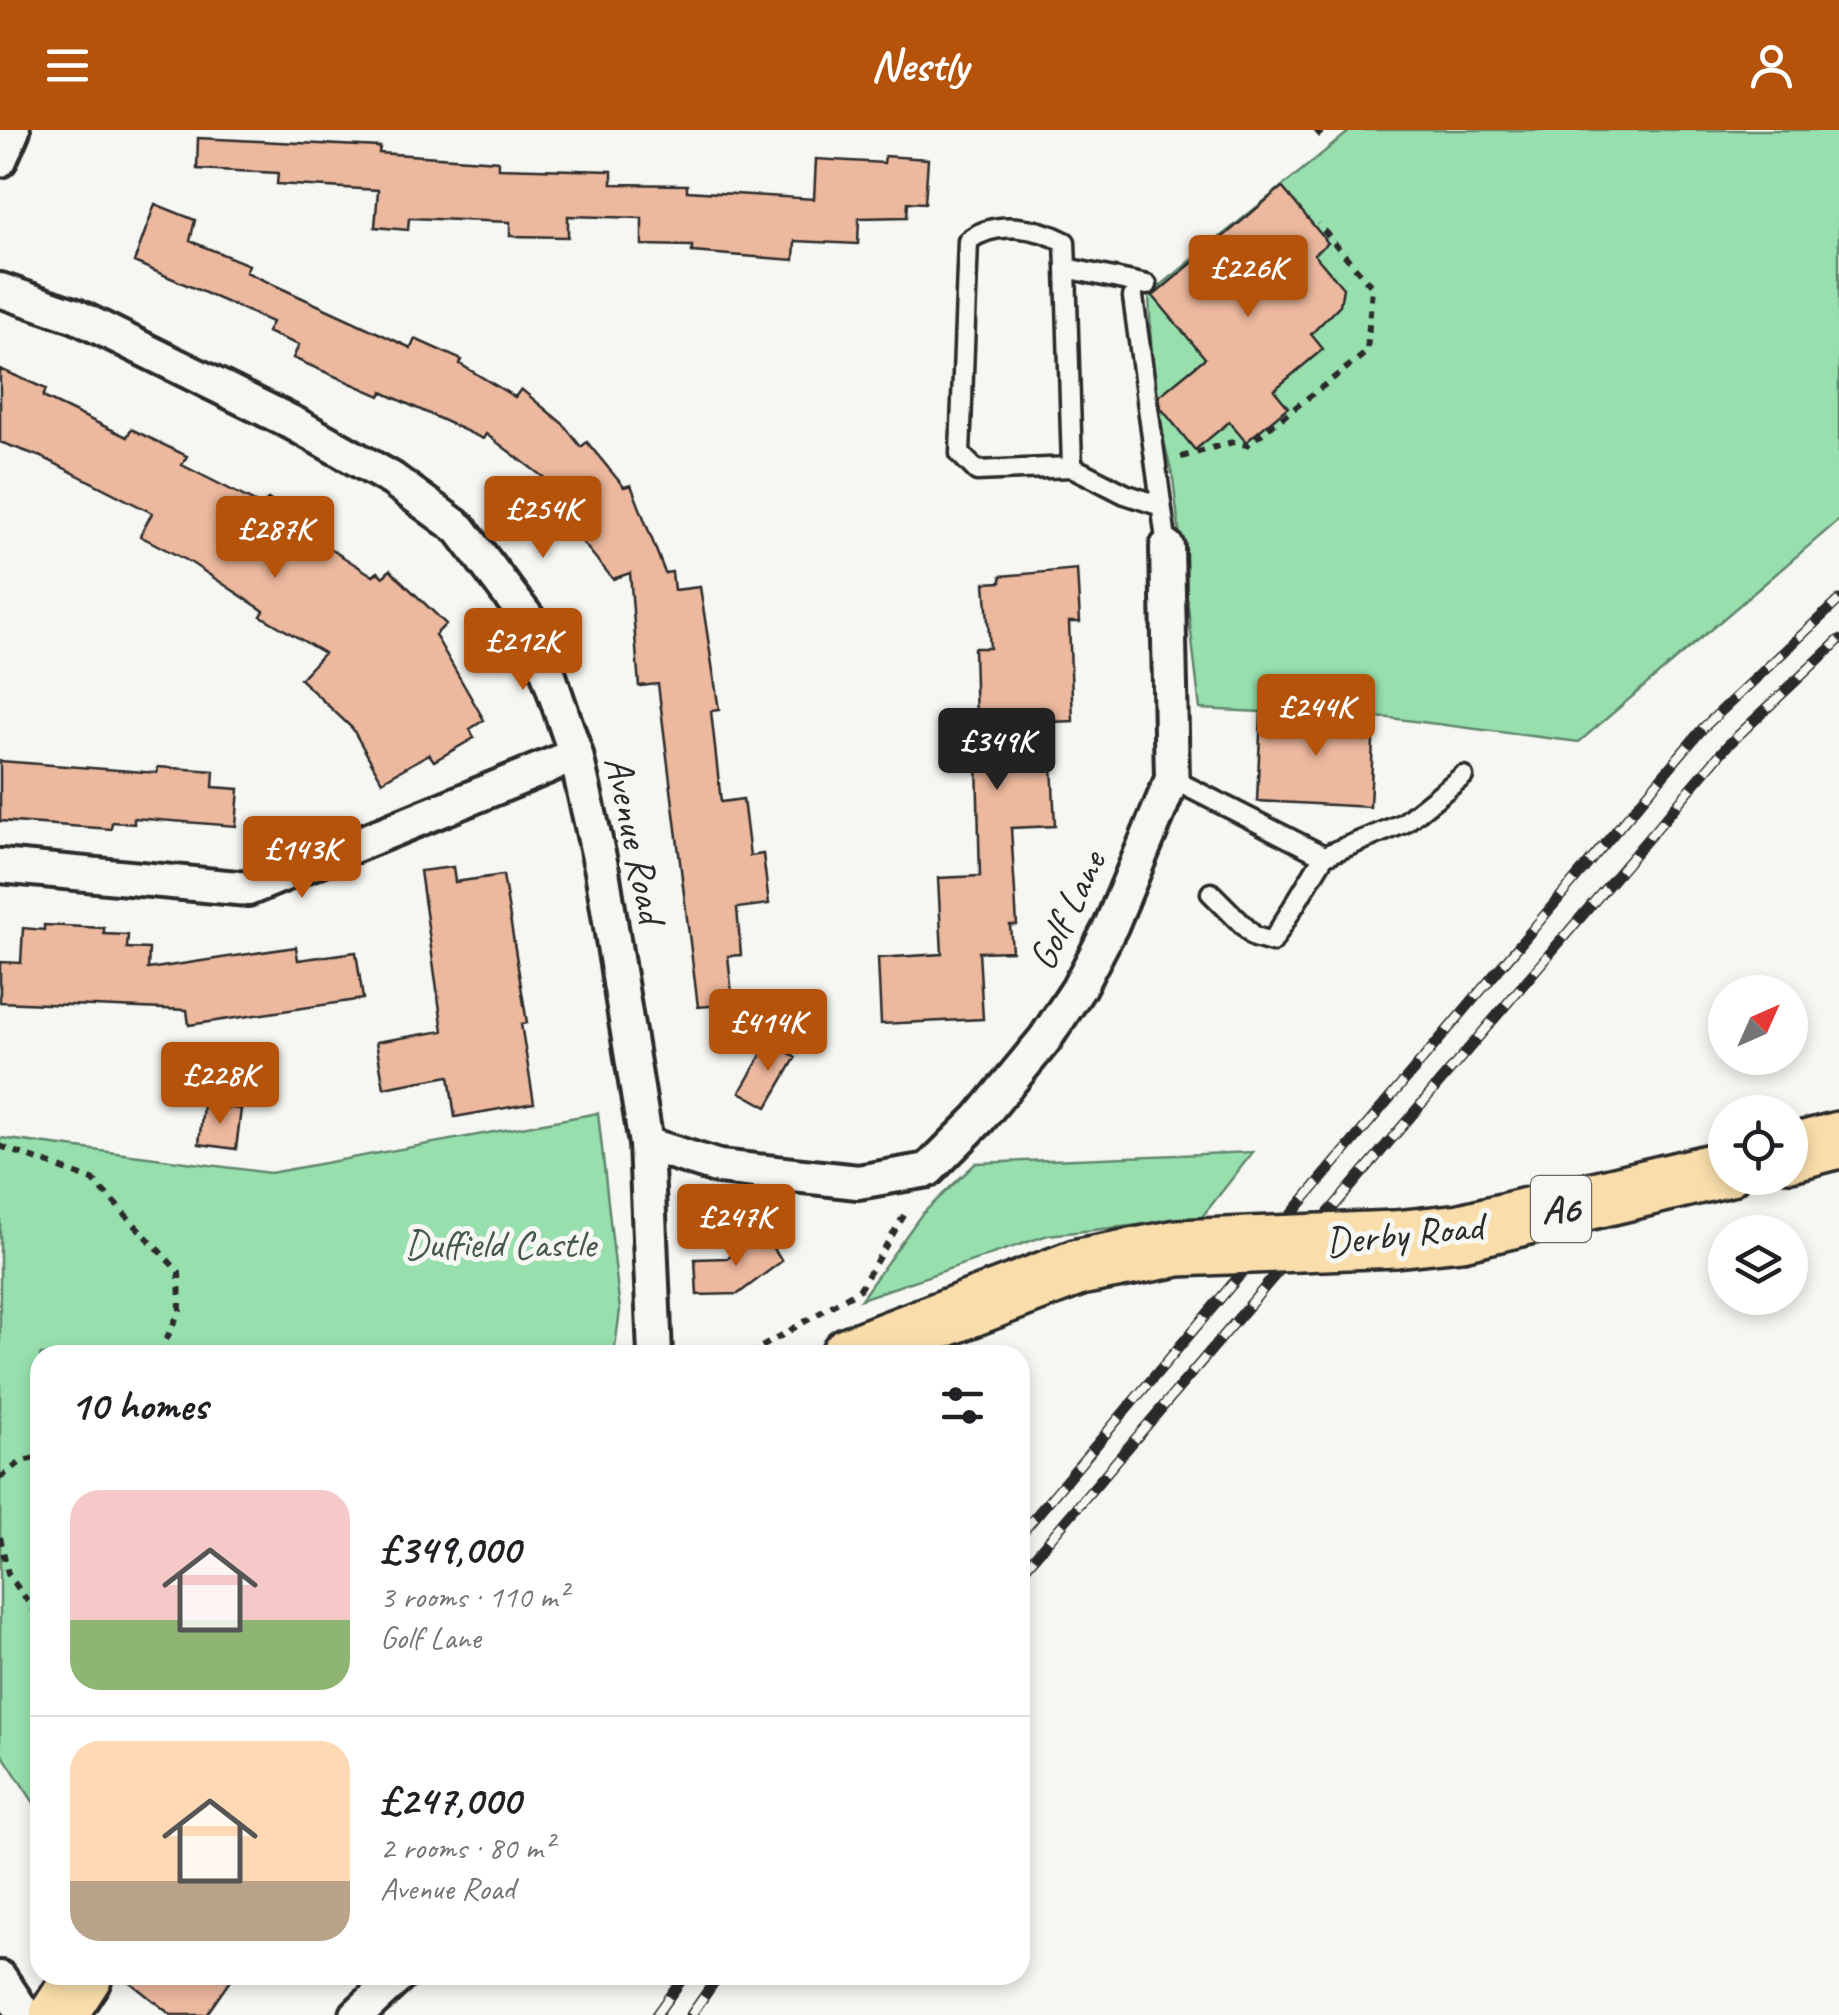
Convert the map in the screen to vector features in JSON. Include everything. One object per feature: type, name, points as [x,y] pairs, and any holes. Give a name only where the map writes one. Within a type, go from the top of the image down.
[{"type":"highway","points":[[1808,1148],[1839,1140]]},
{"type":"highway","name":"Derby Road","points":[[875,1345],[1078,1267],[1178,1248],[1395,1239],[1461,1232],[1708,1173]]},
{"type":"highway","points":[[58,2015],[78,1985]]},
{"type":"street","points":[[0,160],[12,130]]},
{"type":"street","name":"Avenue Road","points":[[0,290],[76,316],[293,422],[392,479],[460,529],[531,623],[576,755],[602,871],[646,1144],[655,1345]]},
{"type":"street","name":"Golf Lane","points":[[928,1170],[1001,1092],[1078,989],[1112,926],[1172,778],[1167,547]]},
{"type":"street","points":[[0,866],[248,889],[576,755]]},
{"type":"street","points":[[646,1144],[719,1167],[792,1177],[858,1182],[928,1170]]},
{"type":"street","points":[[0,1978],[25,2015]]},
{"type":"street","points":[[357,2015],[389,1985]]},
{"type":"lane","points":[[1072,468],[1065,242],[1014,226],[979,232],[968,241],[960,454],[977,471],[1072,468],[1125,494],[1162,506]]},
{"type":"lane","name":"Golf Lane","points":[[1066,268],[1140,291],[1167,547]]},
{"type":"lane","points":[[1211,893],[1255,937],[1272,942],[1324,856],[1404,823],[1463,776]]},
{"type":"lane","points":[[1172,778],[1324,856]]},
{"type":"path","points":[[1316,130],[1326,140]]},
{"type":"path","points":[[1156,466],[1234,442],[1248,445],[1367,352],[1372,287],[1318,224]]},
{"type":"path","points":[[0,1146],[94,1180],[180,1272],[180,1310],[164,1345]]},
{"type":"path","points":[[765,1345],[858,1290],[896,1234],[928,1170]]},
{"type":"path","points":[[1,1474],[30,1461]]},
{"type":"path","points":[[0,1537],[8,1574],[30,1604]]},
{"type":"green space","points":[[1351,130],[1839,130],[1839,520],[1579,742],[1390,718],[1200,709],[1173,478],[1154,401],[1149,295]]},
{"type":"green space","name":"Duffield Castle","points":[[598,1113],[620,1310],[615,1345],[30,1345],[30,1797],[0,1751],[0,1138],[270,1173]]},
{"type":"green space","points":[[1253,1152],[1201,1218],[1048,1235],[861,1299],[921,1215],[976,1163]]},
{"type":"building","points":[[198,138],[380,147],[379,153],[498,161],[498,168],[612,171],[612,184],[687,185],[687,191],[814,199],[816,159],[884,163],[885,156],[928,159],[925,203],[908,202],[907,217],[859,218],[858,244],[795,241],[794,260],[692,252],[692,246],[642,245],[642,218],[568,216],[568,237],[510,236],[510,222],[409,218],[408,230],[375,227],[378,190],[277,184],[278,173],[197,169]]},
{"type":"building","points":[[1282,187],[1328,243],[1314,254],[1343,288],[1340,305],[1311,334],[1323,349],[1274,390],[1288,407],[1246,442],[1229,422],[1195,450],[1161,408],[1159,396],[1205,358],[1153,296]]},
{"type":"building","points":[[155,204],[195,220],[190,241],[249,265],[246,272],[411,348],[415,339],[462,360],[460,364],[515,397],[521,389],[563,424],[581,447],[587,442],[624,487],[631,485],[665,573],[672,572],[674,590],[700,587],[719,710],[711,711],[721,802],[743,799],[750,856],[763,854],[769,904],[737,908],[741,955],[728,956],[733,1004],[698,1007],[658,684],[639,686],[630,573],[613,579],[550,503],[563,492],[486,434],[483,439],[382,392],[380,396],[293,358],[299,345],[267,332],[272,322],[134,262]]},
{"type":"building","points":[[0,369],[46,389],[43,397],[127,437],[131,429],[187,456],[182,465],[263,506],[268,499],[320,532],[315,539],[373,576],[378,572],[383,577],[390,570],[446,624],[435,635],[484,720],[470,729],[474,738],[434,761],[429,754],[382,781],[352,728],[300,679],[324,653],[261,616],[264,611],[190,562],[140,536],[152,513],[44,458],[0,442]]},
{"type":"building","points":[[1077,569],[1080,622],[1069,622],[1073,721],[1050,722],[1055,826],[1011,828],[1017,925],[1010,925],[1012,951],[979,952],[983,1019],[881,1024],[878,958],[942,954],[938,878],[980,876],[974,648],[990,648],[985,583],[1001,582],[1001,576]]},
{"type":"building","points":[[1261,712],[1374,718],[1370,807],[1257,801]]},
{"type":"building","points":[[0,761],[157,773],[158,767],[214,771],[213,787],[239,789],[236,826],[134,818],[134,824],[112,822],[111,829],[0,821]]},
{"type":"building","points":[[453,867],[455,882],[503,875],[527,1023],[521,1024],[534,1103],[455,1117],[449,1076],[384,1088],[376,1042],[443,1031],[420,871]]},
{"type":"building","points":[[44,925],[104,928],[104,934],[128,935],[127,948],[149,949],[148,969],[296,947],[298,960],[356,952],[363,999],[189,1025],[187,1010],[0,1002],[0,962],[21,963],[23,928],[44,930]]},
{"type":"building","points":[[769,1041],[796,1057],[767,1107],[740,1092]]},
{"type":"building","points":[[203,1105],[241,1109],[236,1149],[199,1144]]},
{"type":"building","points":[[762,1233],[782,1261],[738,1294],[697,1295],[695,1259],[728,1258]]},
{"type":"building","points":[[134,1985],[227,1985],[206,2015],[171,2015]]},
{"type":"railway","points":[[1030,1523],[1703,728],[1839,600]]},
{"type":"railway","points":[[1030,1562],[1727,746],[1839,640]]},
{"type":"railway","points":[[656,2015],[678,1985]]},
{"type":"railway","points":[[691,2015],[712,1985]]}]
